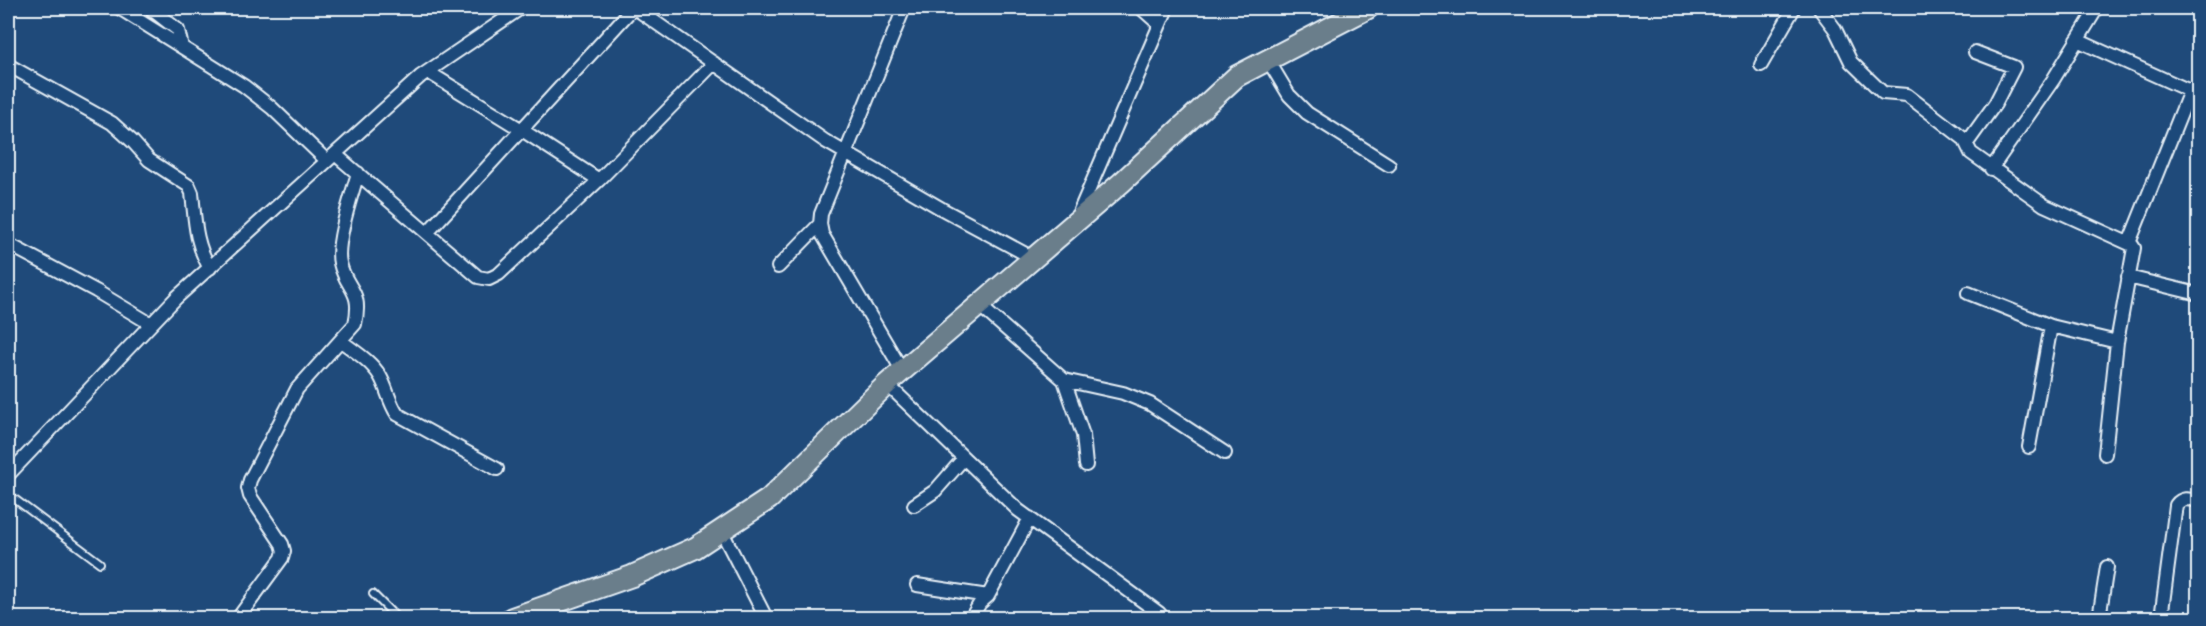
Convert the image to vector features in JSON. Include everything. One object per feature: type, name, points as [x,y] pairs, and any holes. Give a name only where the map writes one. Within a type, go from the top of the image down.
[{"type":"main road","points":[[512,618],[632,576],[695,548],[769,499],[902,370],[1075,222],[1237,76],[1368,8]]},
{"type":"street","points":[[119,8],[244,86],[331,157],[358,173],[478,277],[489,279],[499,273],[598,180],[714,63]]},
{"type":"street","points":[[150,8],[178,30],[183,47]]},
{"type":"street","points":[[8,475],[176,298],[428,72],[521,8]]},
{"type":"street","points":[[427,233],[634,8],[845,152],[942,210],[1033,258]]},
{"type":"street","points":[[902,370],[822,234],[820,224],[821,214],[845,152],[904,8]]},
{"type":"street","points":[[1141,8],[1159,24]]},
{"type":"street","points":[[1075,222],[1167,8]]},
{"type":"street","points":[[1761,65],[1794,8]]},
{"type":"street","points":[[1819,8],[1835,29],[1851,62],[1882,93],[1907,95],[1964,139],[1971,153],[2044,205],[2129,243],[2134,248],[2116,342],[2105,454]]},
{"type":"street","points":[[1991,168],[2054,80],[2097,8]]},
{"type":"street","points":[[2077,40],[2194,92],[2129,243]]},
{"type":"street","points":[[1967,143],[1995,104],[2014,67],[1975,52]]},
{"type":"street","points":[[1268,60],[1296,104],[1389,165]]},
{"type":"street","points":[[8,65],[112,123],[134,142],[149,160],[189,186],[192,193],[198,244],[210,268]]},
{"type":"street","points":[[428,72],[598,180]]},
{"type":"street","points":[[238,618],[282,558],[284,551],[282,544],[250,496],[248,488],[250,480],[297,389],[355,324],[358,311],[356,296],[340,264],[339,250],[358,173]]},
{"type":"street","points":[[778,267],[820,224]]},
{"type":"street","points":[[8,244],[96,291],[151,324]]},
{"type":"street","points":[[2128,277],[2199,294]]},
{"type":"street","points":[[1968,294],[2051,326],[2116,342]]},
{"type":"street","points":[[979,305],[1064,380],[1123,393],[1150,404],[1225,453]]},
{"type":"street","points":[[2029,447],[2051,326]]},
{"type":"street","points":[[341,341],[370,364],[379,375],[386,388],[390,404],[397,414],[497,469]]},
{"type":"street","points":[[1064,380],[1083,435],[1086,465]]},
{"type":"street","points":[[887,384],[1018,510],[1163,618]]},
{"type":"street","points":[[914,505],[935,491],[964,458]]},
{"type":"street","points":[[2161,618],[2176,505],[2180,500],[2199,501]]},
{"type":"street","points":[[971,618],[980,603],[988,596],[1030,518]]},
{"type":"street","points":[[721,531],[766,618]]},
{"type":"street","points":[[2099,618],[2107,567]]},
{"type":"street","points":[[917,585],[988,596]]},
{"type":"lane","points":[[8,494],[100,563]]},
{"type":"lane","points":[[373,594],[398,618]]}]
